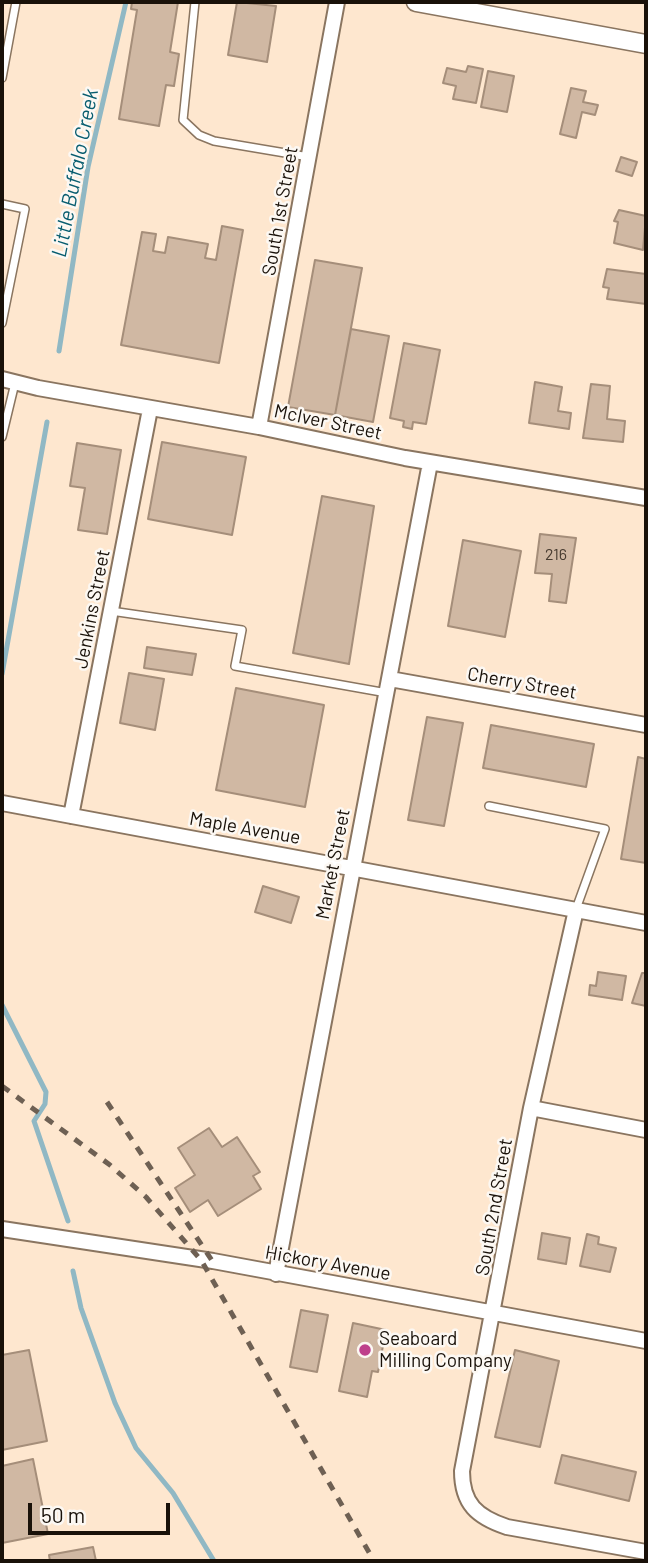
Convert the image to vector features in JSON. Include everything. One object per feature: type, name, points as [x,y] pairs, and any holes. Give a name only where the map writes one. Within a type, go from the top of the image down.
[{"type":"street","name":"South 1st Street","points":[[259,427],[338,2]]},
{"type":"street","points":[[416,2],[646,44]]},
{"type":"street","name":"McIver Street","points":[[8,381],[259,427],[430,463],[646,498]]},
{"type":"street","name":"Jenkins Street","points":[[71,817],[150,408]]},
{"type":"street","name":"Market Street","points":[[276,1274],[430,463]]},
{"type":"street","name":"Cherry Street","points":[[389,686],[646,725]]},
{"type":"street","name":"Maple Avenue","points":[[2,803],[352,866],[646,923]]},
{"type":"street","name":"South 2nd Street","points":[[576,910],[531,1108],[462,1471],[466,1500],[473,1511],[486,1520],[507,1528],[646,1552]]},
{"type":"street","points":[[531,1108],[646,1130]]},
{"type":"street","name":"Hickory Avenue","points":[[2,1229],[133,1248],[646,1341]]},
{"type":"lane","points":[[2,78],[16,2]]},
{"type":"lane","points":[[195,2],[183,120],[199,135],[214,141],[310,157]]},
{"type":"lane","points":[[2,204],[25,209],[2,323]]},
{"type":"lane","points":[[2,437],[8,381]]},
{"type":"lane","points":[[111,611],[242,631],[235,666],[389,686]]},
{"type":"lane","points":[[489,807],[605,829],[576,910]]},
{"type":"building","points":[[132,2],[178,2],[170,52],[179,54],[174,86],[166,85],[159,126],[119,119],[137,10],[131,9]]},
{"type":"building","points":[[237,2],[276,6],[267,62],[228,55]]},
{"type":"building","points":[[468,66],[483,69],[476,103],[453,99],[456,86],[443,83],[447,68],[466,72]]},
{"type":"building","points":[[488,71],[514,76],[507,112],[481,107]]},
{"type":"building","points":[[571,88],[586,91],[583,102],[598,105],[595,115],[582,112],[576,138],[560,134]]},
{"type":"building","points":[[621,157],[637,162],[632,176],[616,171]]},
{"type":"building","points":[[619,210],[646,216],[643,250],[614,243],[618,222],[614,221]]},
{"type":"building","points":[[222,226],[243,230],[219,363],[121,345],[142,232],[156,234],[153,251],[165,253],[168,237],[208,244],[205,258],[216,260]]},
{"type":"building","points":[[315,260],[362,268],[335,415],[288,407]]},
{"type":"building","points":[[607,269],[646,274],[646,304],[607,299],[609,288],[603,287]]},
{"type":"building","points":[[351,329],[389,336],[373,422],[335,415]]},
{"type":"building","points":[[404,343],[440,350],[426,424],[413,422],[412,429],[403,427],[404,421],[390,418]]},
{"type":"building","points":[[535,382],[562,387],[558,411],[571,413],[569,429],[529,423]]},
{"type":"building","points":[[591,384],[610,386],[607,419],[625,421],[623,442],[583,438]]},
{"type":"building","points":[[162,442],[246,457],[232,535],[148,519]]},
{"type":"building","points":[[77,443],[121,450],[107,534],[78,530],[85,488],[70,486]]},
{"type":"building","points":[[322,496],[374,506],[349,664],[293,653]]},
{"type":"building","points":[[540,534],[576,538],[566,603],[549,601],[552,574],[535,573]]},
{"type":"building","points":[[463,540],[521,551],[505,637],[448,626]]},
{"type":"building","points":[[147,647],[196,654],[192,675],[144,668]]},
{"type":"building","points":[[129,673],[164,679],[155,730],[120,723]]},
{"type":"building","points":[[236,688],[324,705],[305,807],[216,790]]},
{"type":"building","points":[[427,717],[463,723],[444,826],[408,820]]},
{"type":"building","points":[[491,725],[594,744],[586,787],[483,768]]},
{"type":"building","points":[[638,757],[646,759],[646,863],[621,859]]},
{"type":"building","points":[[263,886],[299,897],[291,923],[255,912]]},
{"type":"building","points":[[598,972],[626,976],[622,1000],[589,995],[590,985],[596,986]]},
{"type":"building","points":[[642,973],[646,973],[646,1006],[632,1003]]},
{"type":"building","points":[[209,1128],[222,1147],[237,1137],[260,1172],[253,1176],[261,1189],[218,1216],[208,1200],[190,1212],[175,1188],[195,1175],[178,1148]]},
{"type":"building","points":[[542,1233],[570,1238],[566,1264],[538,1259]]},
{"type":"building","points":[[587,1234],[599,1237],[598,1244],[616,1248],[610,1272],[580,1266]]},
{"type":"building","points":[[301,1310],[328,1315],[317,1372],[290,1367]]},
{"type":"building","name":"Seaboard Milling Company","points":[[353,1323],[386,1330],[378,1372],[372,1371],[367,1397],[339,1391]]},
{"type":"building","points":[[29,1350],[47,1441],[2,1450],[2,1355]]},
{"type":"building","points":[[515,1350],[559,1361],[540,1447],[495,1437]]},
{"type":"building","points":[[562,1455],[636,1472],[629,1501],[555,1483]]},
{"type":"building","points":[[33,1459],[48,1534],[2,1543],[2,1466]]},
{"type":"building","points":[[93,1547],[96,1561],[50,1561],[49,1555]]},
{"type":"waterway","name":"Little Buffalo Creek","points":[[59,351],[88,167],[126,2]]},
{"type":"waterway","name":"Little Buffalo Creek","points":[[2,674],[47,422]]},
{"type":"waterway","name":"Little Buffalo Creek","points":[[2,1005],[46,1092],[45,1104],[34,1121],[68,1221]]},
{"type":"waterway","name":"Little Buffalo Creek","points":[[73,1271],[81,1308],[115,1403],[136,1448],[173,1493],[214,1561]]},
{"type":"railway","points":[[2,1086],[110,1165],[146,1197],[201,1260],[374,1561]]},
{"type":"railway","points":[[107,1102],[213,1262]]},
{"type":"place","name":"Seaboard Milling Company","points":[[365,1350]]}]
